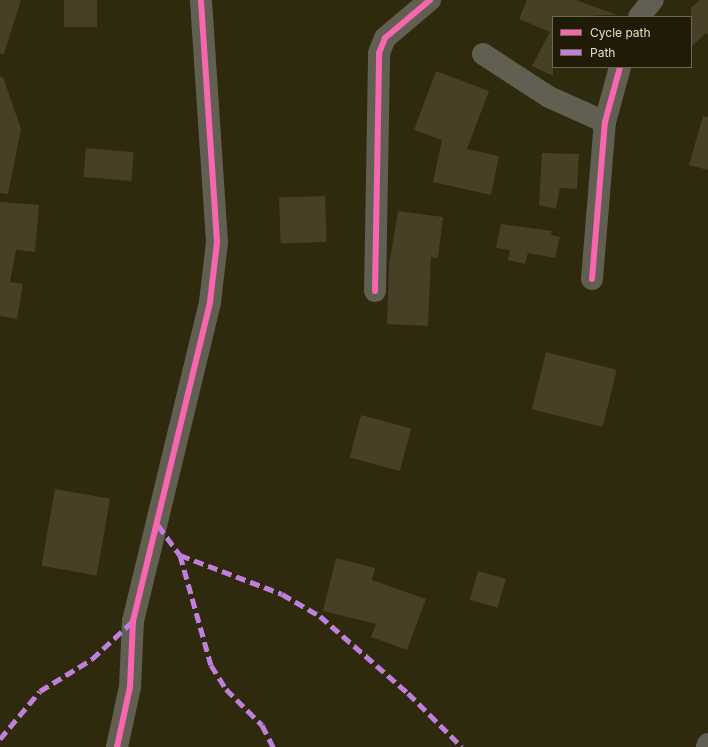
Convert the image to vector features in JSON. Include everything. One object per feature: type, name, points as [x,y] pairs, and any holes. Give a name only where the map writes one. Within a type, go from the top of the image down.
[{"type":"street","points":[[117,747],[130,687],[133,621],[210,302],[217,242],[202,0]]},
{"type":"street","points":[[375,291],[379,53],[385,38],[430,0]]},
{"type":"street","points":[[640,16],[653,0]]},
{"type":"street","points":[[483,54],[549,97],[605,122]]},
{"type":"street","points":[[592,279],[605,122],[620,68]]},
{"type":"building","points":[[0,0],[21,0],[4,54],[0,54]]},
{"type":"building","points":[[64,0],[97,0],[97,27],[64,27]]},
{"type":"building","points":[[527,0],[576,0],[617,15],[552,16],[553,76],[532,66],[550,32],[519,19]]},
{"type":"building","points":[[700,0],[708,0],[708,35],[706,33],[692,46],[692,16],[691,8]]},
{"type":"building","points":[[436,71],[489,91],[467,149],[499,156],[491,195],[433,182],[442,140],[414,130]]},
{"type":"building","points":[[0,77],[3,77],[21,129],[8,194],[0,193]]},
{"type":"building","points":[[703,116],[708,117],[708,170],[689,165]]},
{"type":"building","points":[[86,148],[134,152],[131,181],[83,177]]},
{"type":"building","points":[[542,153],[579,154],[577,189],[560,188],[556,209],[539,205]]},
{"type":"building","points":[[325,196],[327,242],[281,244],[279,198]]},
{"type":"building","points":[[0,202],[39,205],[35,252],[16,250],[10,282],[23,284],[17,319],[0,316]]},
{"type":"building","points":[[398,211],[443,217],[438,258],[431,257],[428,326],[387,324],[389,265]]},
{"type":"building","points":[[501,224],[552,231],[551,235],[560,237],[555,258],[528,253],[525,264],[508,260],[510,250],[496,248]]},
{"type":"building","points":[[546,352],[617,370],[603,427],[532,409]]},
{"type":"building","points":[[361,415],[411,428],[400,471],[350,458]]},
{"type":"building","points":[[55,489],[110,499],[97,576],[41,566]]},
{"type":"building","points":[[336,558],[375,568],[372,580],[426,599],[407,650],[371,637],[376,624],[323,611]]},
{"type":"building","points":[[478,571],[506,579],[498,608],[470,600]]},
{"type":"marked path","points":[[158,525],[180,555],[282,594],[320,616],[408,693],[462,747]]},
{"type":"marked path","points":[[180,555],[211,665],[226,689],[262,725],[273,747]]},
{"type":"marked path","points":[[0,739],[40,691],[92,659],[133,621]]},
{"type":"cycle path","points":[[117,747],[130,687],[133,621],[210,302],[217,242],[201,0]]},
{"type":"cycle path","points":[[375,291],[379,53],[385,38],[430,0]]},
{"type":"cycle path","points":[[592,279],[605,122],[620,68]]}]
